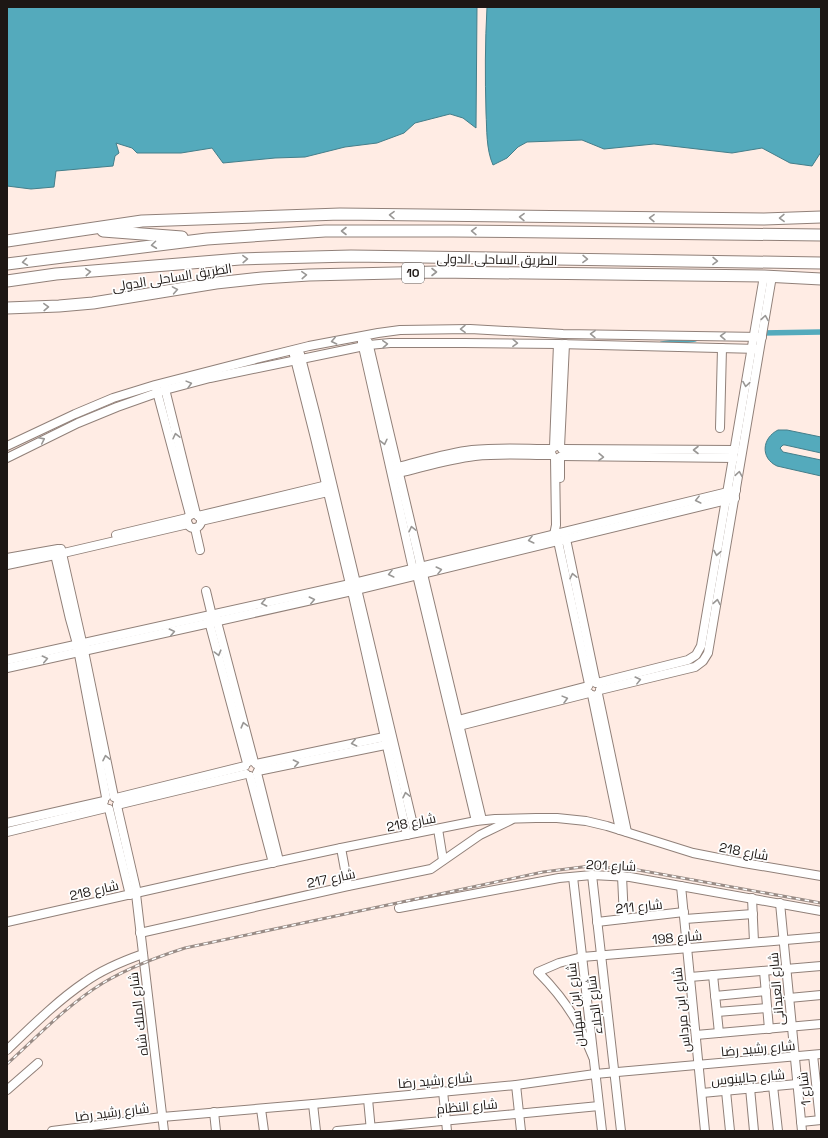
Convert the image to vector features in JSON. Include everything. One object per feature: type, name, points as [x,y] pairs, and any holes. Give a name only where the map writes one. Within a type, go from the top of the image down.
[{"type":"highway","points":[[7,241],[142,221],[340,214],[748,219],[821,218]]},
{"type":"highway","points":[[89,229],[207,239]]},
{"type":"highway","name":"الطريق الساحلى الدولى","points":[[7,264],[207,239],[325,231],[821,235]]},
{"type":"highway","name":"الطريق الساحلى الدولى","points":[[7,281],[56,274],[240,259],[351,256],[821,263]]},
{"type":"highway","name":"الطريق الساحلى الدولى","points":[[7,308],[93,303],[223,282],[309,275],[445,272],[768,276],[821,279]]},
{"type":"street","points":[[731,495],[734,454],[758,337],[768,276]]},
{"type":"street","points":[[7,458],[78,423],[160,388],[230,365],[363,335],[400,330],[470,329],[563,334],[758,337]]},
{"type":"street","points":[[363,335],[398,470],[418,571]]},
{"type":"street","points":[[7,446],[113,398],[366,346],[396,343],[561,344],[755,349]]},
{"type":"street","points":[[561,344],[557,452],[561,524],[560,537],[624,831]]},
{"type":"street","points":[[366,346],[418,571],[479,821]]},
{"type":"street","points":[[720,428],[722,348]]},
{"type":"street","points":[[296,349],[327,488],[354,587]]},
{"type":"street","points":[[458,723],[594,688],[688,660],[699,651],[703,638],[731,495],[755,349]]},
{"type":"street","points":[[298,360],[316,416],[411,834]]},
{"type":"street","points":[[160,388],[194,520],[200,550]]},
{"type":"street","points":[[398,470],[457,453],[473,450],[495,449],[557,452],[734,454]]},
{"type":"street","points":[[7,565],[327,488]]},
{"type":"street","points":[[7,668],[80,648],[354,587],[731,495]]},
{"type":"street","points":[[7,558],[58,552]]},
{"type":"street","name":"شارع الملك شاه","points":[[58,552],[80,648],[111,803],[134,894],[143,954],[164,1131]]},
{"type":"street","points":[[206,591],[276,862]]},
{"type":"street","points":[[7,660],[80,648]]},
{"type":"street","points":[[445,680],[458,723],[461,748]]},
{"type":"street","points":[[7,832],[111,803],[252,769],[389,740]]},
{"type":"street","points":[[7,824],[111,803]]},
{"type":"street","name":"شارع 218","points":[[7,921],[341,848],[479,821],[515,818],[571,819],[586,821],[624,831],[693,853],[821,876]]},
{"type":"street","name":"شارع 217","points":[[140,933],[348,886],[431,869],[488,831],[515,818]]},
{"type":"street","points":[[438,829],[443,860]]},
{"type":"street","points":[[341,848],[348,886]]},
{"type":"street","name":"شارع 201","points":[[399,908],[573,876],[592,875],[622,876],[821,911]]},
{"type":"street","name":"شارع الجلاء","points":[[592,875],[621,1131]]},
{"type":"street","name":"شارع ابن سهلان","points":[[573,876],[602,1131]]},
{"type":"street","points":[[622,876],[624,919]]},
{"type":"street","name":"شارع ابن مرداس","points":[[681,886],[705,1131]]},
{"type":"street","points":[[752,898],[754,942]]},
{"type":"street","name":"شارع العبدانى","points":[[780,903],[802,1131]]},
{"type":"street","name":"شارع 211","points":[[597,922],[624,919],[753,914]]},
{"type":"street","name":"شارع 198","points":[[593,1056],[570,1011],[555,990],[538,972],[566,961],[582,958],[821,936]]},
{"type":"street","points":[[7,1050],[69,993],[86,981],[104,970],[143,954]]},
{"type":"street","points":[[690,977],[821,966]]},
{"type":"street","points":[[764,970],[769,1029]]},
{"type":"street","points":[[713,975],[719,1033]]},
{"type":"street","points":[[715,996],[766,991]]},
{"type":"street","points":[[789,998],[821,995]]},
{"type":"street","points":[[717,1012],[768,1008]]},
{"type":"street","points":[[696,1035],[821,1024]]},
{"type":"street","name":"شارع رشيد رضا","points":[[52,1131],[111,1128],[162,1118],[214,1112],[516,1085],[595,1074],[699,1066],[817,1054]]},
{"type":"street","name":"شارع 1","points":[[817,1054],[820,1120]]},
{"type":"street","points":[[7,1090],[38,1063]]},
{"type":"street","name":"شارع جالينوس","points":[[702,1093],[797,1084]]},
{"type":"street","points":[[516,1085],[521,1131]]},
{"type":"street","points":[[773,1086],[778,1131]]},
{"type":"street","points":[[750,1088],[754,1131]]},
{"type":"street","points":[[443,1091],[447,1131]]},
{"type":"street","points":[[726,1091],[730,1131]]},
{"type":"street","points":[[368,1099],[370,1129]]},
{"type":"street","points":[[313,1104],[316,1131]]},
{"type":"street","name":"شارع النظام","points":[[337,1131],[599,1106]]},
{"type":"street","points":[[261,1109],[264,1131]]},
{"type":"street","points":[[214,1112],[216,1131]]},
{"type":"street","points":[[801,1122],[820,1120]]},
{"type":"water","points":[[7,7],[477,7],[476,128],[463,118],[450,114],[415,123],[404,133],[377,143],[345,147],[305,157],[223,163],[212,148],[181,153],[137,153],[132,148],[116,143],[119,153],[115,156],[113,166],[56,171],[54,187],[31,189],[7,186]]},
{"type":"water","points":[[487,7],[821,7],[821,152],[812,166],[790,163],[762,148],[732,153],[654,144],[604,149],[582,140],[527,142],[518,147],[507,158],[493,165],[488,146],[486,113],[485,60]]},
{"type":"water","points":[[778,430],[787,430],[821,437],[821,453],[785,445],[780,448],[783,452],[821,460],[821,476],[777,466],[768,458],[765,448],[766,443]]},
{"type":"waterway","points":[[759,333],[821,332]]},
{"type":"waterway","points":[[662,344],[695,339]]},
{"type":"railway","points":[[7,1064],[77,1001],[122,972],[164,955],[185,948],[543,872],[590,866],[638,870],[821,903]]}]
